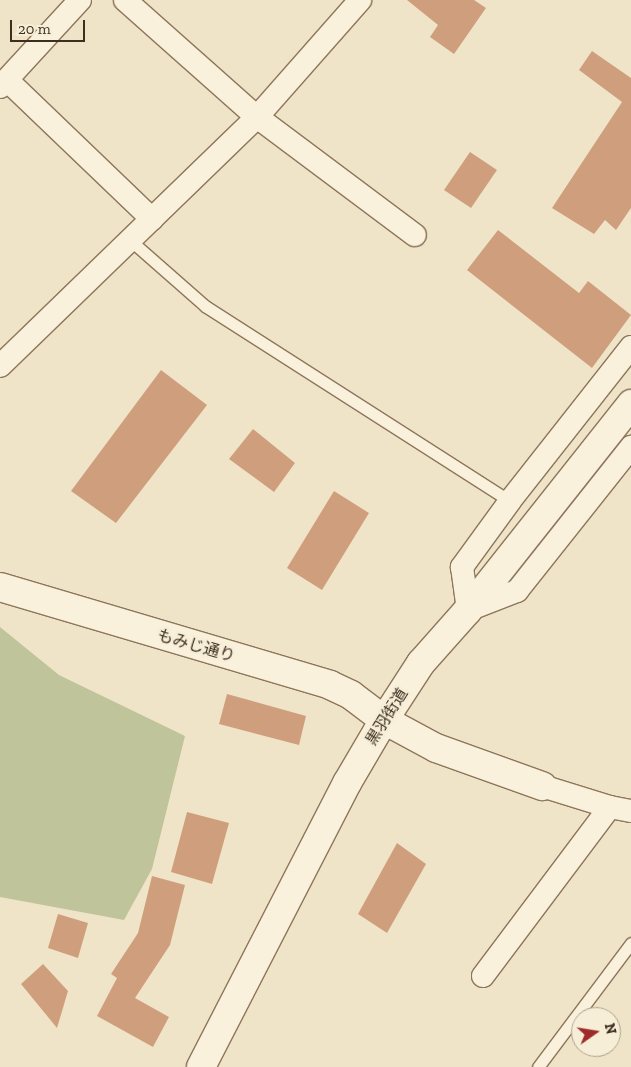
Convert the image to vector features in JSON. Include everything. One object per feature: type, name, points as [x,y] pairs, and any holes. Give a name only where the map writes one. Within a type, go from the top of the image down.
[{"type":"street","points":[[80,0],[4,83],[152,219]]},
{"type":"street","points":[[125,0],[258,117],[415,234]]},
{"type":"street","points":[[0,366],[258,117],[360,0]]},
{"type":"street","points":[[631,347],[510,501],[462,567],[468,610],[517,591],[631,447]]},
{"type":"street","name":"黒羽街道","points":[[200,1067],[347,782],[421,663],[468,610],[631,404]]},
{"type":"street","name":"もみじ通り","points":[[0,587],[330,685],[350,695],[384,720],[436,748],[542,786]]},
{"type":"street","points":[[483,976],[621,809],[542,786]]},
{"type":"lane","points":[[130,240],[205,306],[510,501]]},
{"type":"lane","points":[[538,1067],[627,955],[631,943]]},
{"type":"green space","points":[[0,627],[59,675],[185,736],[152,869],[124,920],[0,897]]},
{"type":"building","points":[[407,0],[474,0],[486,8],[454,54],[430,37],[438,25]]},
{"type":"building","points":[[592,51],[631,78],[631,208],[616,230],[605,220],[594,234],[552,208],[622,102],[579,70]]},
{"type":"building","points":[[470,152],[497,170],[471,208],[444,190]]},
{"type":"building","points":[[498,230],[579,293],[588,281],[631,315],[592,368],[467,270]]},
{"type":"building","points":[[161,370],[207,405],[116,523],[71,491]]},
{"type":"building","points":[[253,429],[295,463],[274,492],[229,459]]},
{"type":"building","points":[[334,491],[369,513],[322,590],[287,568]]},
{"type":"building","points":[[227,694],[306,716],[299,745],[219,724]]},
{"type":"building","points":[[187,812],[229,823],[212,884],[171,872]]},
{"type":"building","points":[[397,843],[426,864],[387,933],[358,914]]},
{"type":"building","points":[[152,876],[185,885],[170,945],[135,998],[169,1017],[153,1047],[97,1016],[117,978],[111,974],[138,933]]},
{"type":"building","points":[[58,914],[88,923],[78,958],[48,948]]},
{"type":"building","points":[[43,964],[68,991],[57,1028],[21,984]]}]
